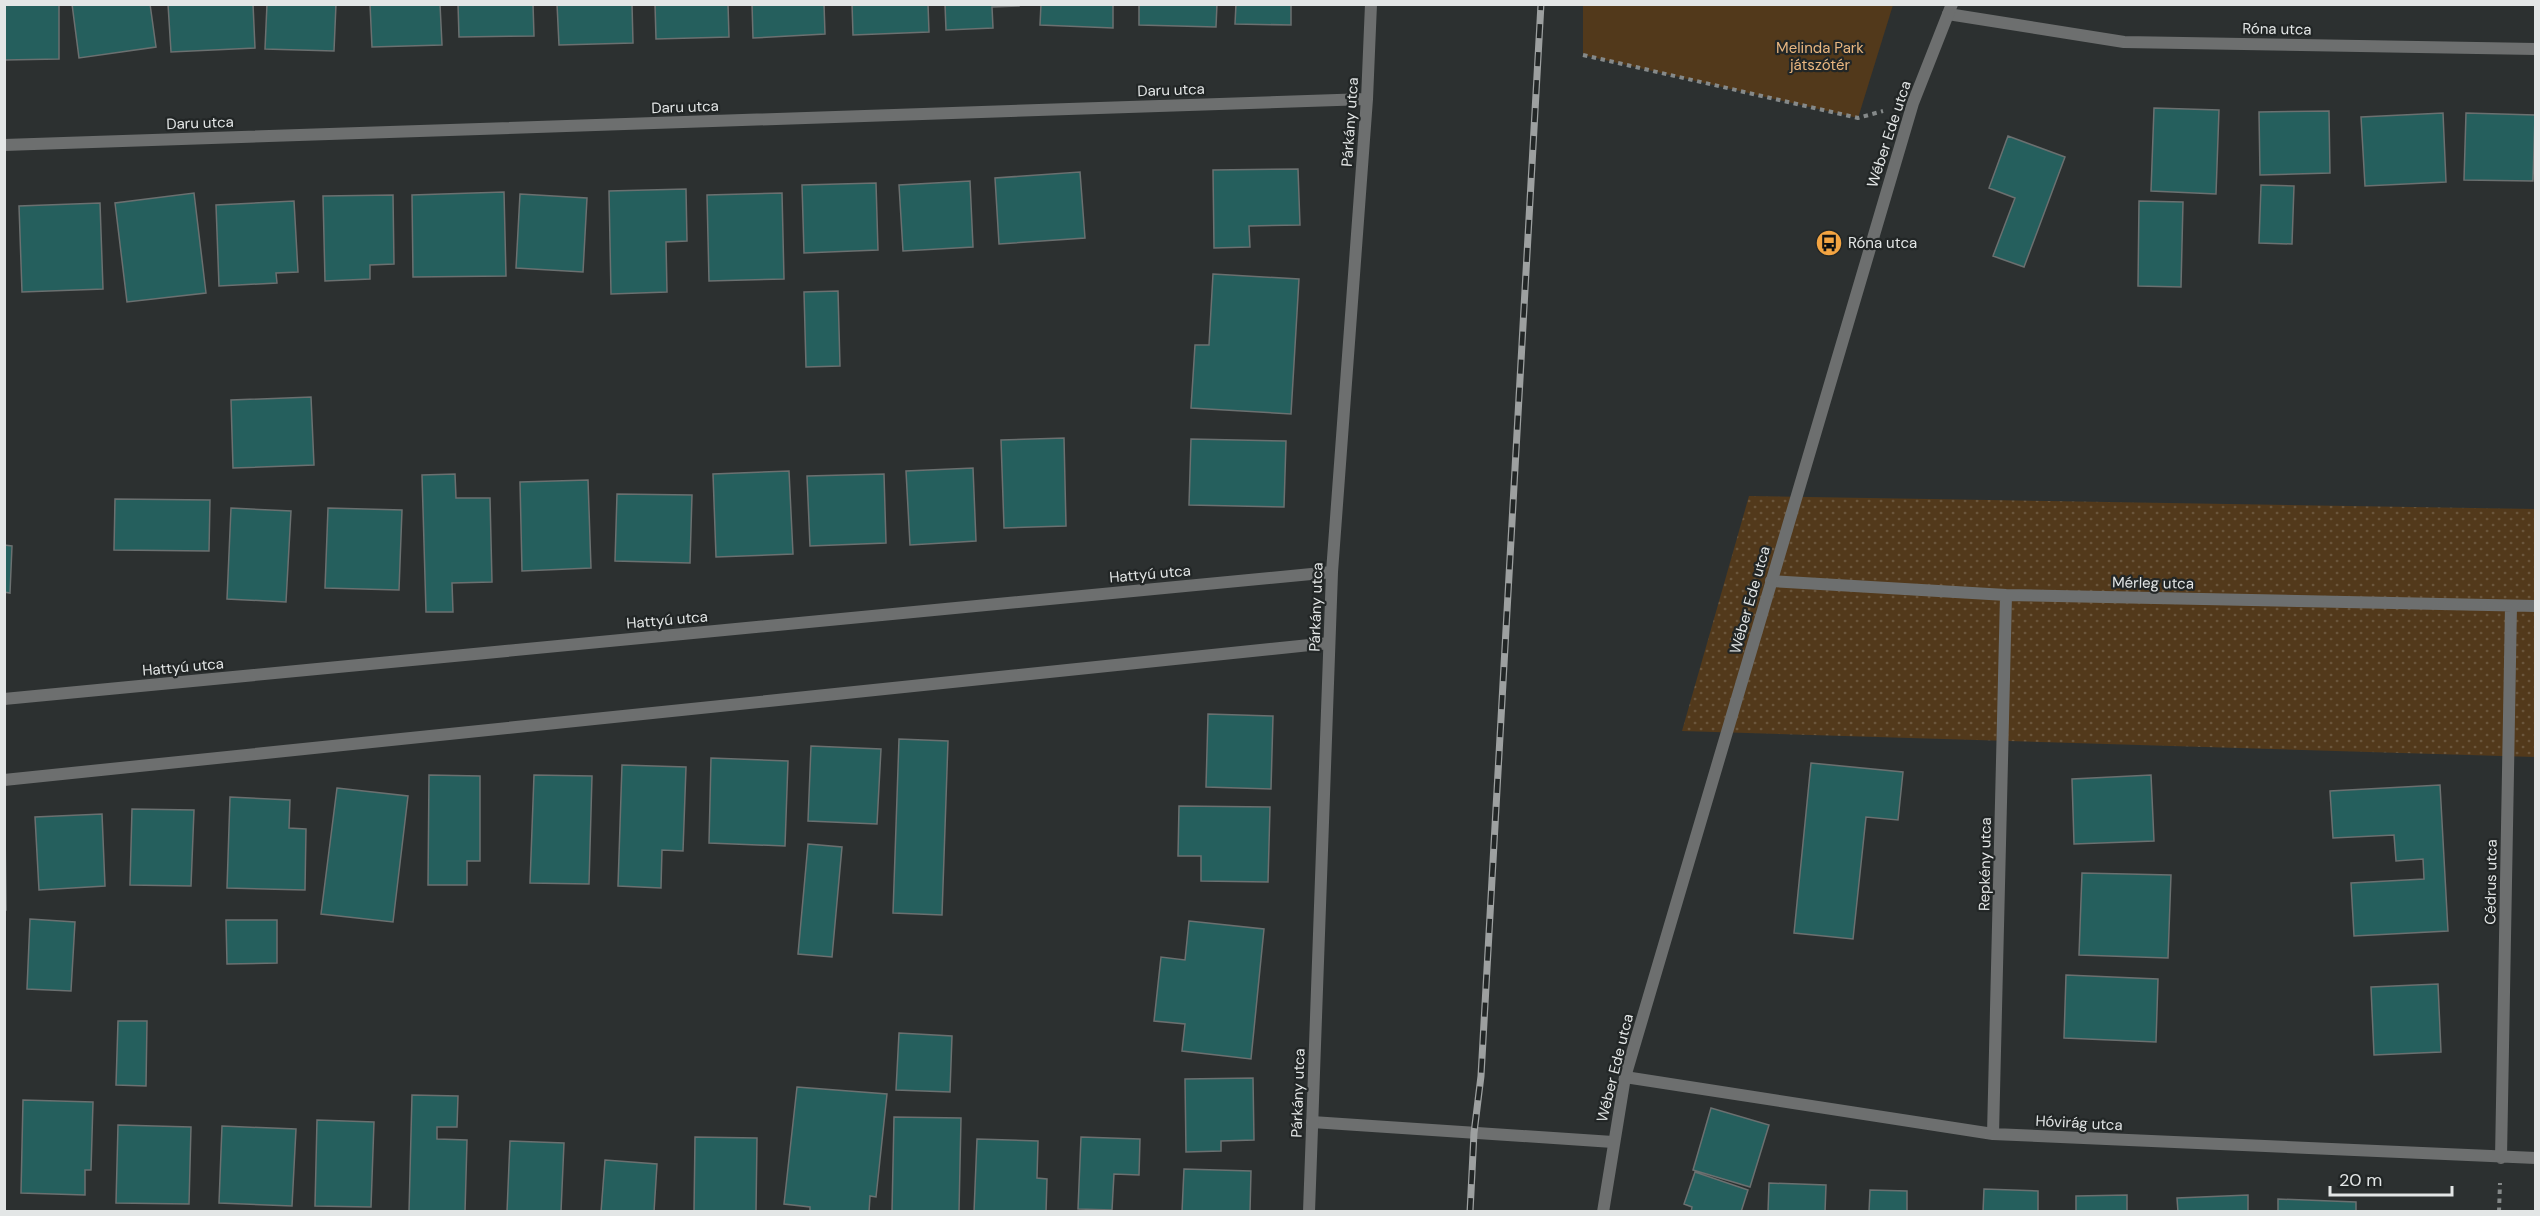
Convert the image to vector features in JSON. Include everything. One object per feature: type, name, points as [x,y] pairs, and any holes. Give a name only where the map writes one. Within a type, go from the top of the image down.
[{"type":"street","name":"Párkány utca","points":[[1309,1212],[1332,572],[1367,99],[1371,4]]},
{"type":"street","name":"Róna utca","points":[[1950,9],[2124,42],[2535,50]]},
{"type":"street","name":"Wéber Ede utca","points":[[1603,1212],[1625,1077],[1913,103],[1950,9]]},
{"type":"street","name":"Daru utca","points":[[4,145],[1367,99]]},
{"type":"street","name":"Hattyú utca","points":[[4,699],[1332,572]]},
{"type":"street","name":"Mérleg utca","points":[[1771,581],[2006,595],[2535,606]]},
{"type":"street","name":"Repkény utca","points":[[1994,1134],[2006,595]]},
{"type":"street","name":"Cédrus utca","points":[[2501,1158],[2511,606]]},
{"type":"street","points":[[4,780],[1329,643]]},
{"type":"street","name":"Hóvirág utca","points":[[1625,1077],[1994,1134],[2535,1158]]},
{"type":"street","points":[[1312,1122],[1613,1142]]},
{"type":"path","points":[[1583,55],[1858,118],[1913,103]]},
{"type":"green space","name":"Melinda Park játszótér","points":[[1583,4],[1893,5],[1858,118],[1583,55]]},
{"type":"green space","points":[[1749,496],[2535,509],[2535,757],[1682,731]]},
{"type":"building","points":[[4,4],[59,4],[59,59],[4,60]]},
{"type":"building","points":[[72,4],[150,4],[156,47],[79,58]]},
{"type":"building","points":[[168,4],[253,4],[255,48],[171,52]]},
{"type":"building","points":[[267,4],[336,4],[334,51],[265,49]]},
{"type":"building","points":[[370,4],[440,4],[442,45],[372,47]]},
{"type":"building","points":[[458,4],[533,4],[534,36],[459,37]]},
{"type":"building","points":[[557,4],[632,4],[633,43],[559,45]]},
{"type":"building","points":[[655,4],[728,4],[729,37],[656,39]]},
{"type":"building","points":[[752,4],[824,4],[825,34],[753,38]]},
{"type":"building","points":[[852,4],[928,4],[929,32],[853,35]]},
{"type":"building","points":[[945,4],[1019,4],[1019,6],[992,7],[993,28],[946,30]]},
{"type":"building","points":[[1041,4],[1113,4],[1113,28],[1040,25]]},
{"type":"building","points":[[1139,4],[1217,4],[1216,27],[1139,25]]},
{"type":"building","points":[[1236,4],[1291,4],[1291,25],[1235,24]]},
{"type":"building","points":[[2154,108],[2219,110],[2216,194],[2151,191]]},
{"type":"building","points":[[2329,111],[2330,173],[2260,175],[2259,112]]},
{"type":"building","points":[[2443,113],[2446,182],[2365,186],[2361,117]]},
{"type":"building","points":[[2466,113],[2535,115],[2533,181],[2464,180]]},
{"type":"building","points":[[2008,136],[2065,157],[2024,267],[1993,256],[2015,198],[1989,188]]},
{"type":"building","points":[[1298,169],[1300,225],[1249,226],[1250,247],[1214,248],[1213,170]]},
{"type":"building","points":[[1080,172],[1085,238],[999,244],[995,178]]},
{"type":"building","points":[[970,181],[973,247],[903,251],[899,185]]},
{"type":"building","points":[[876,183],[878,250],[804,253],[802,185]]},
{"type":"building","points":[[2261,185],[2294,186],[2292,244],[2259,243]]},
{"type":"building","points":[[686,189],[687,241],[666,242],[667,292],[611,294],[609,191]]},
{"type":"building","points":[[504,192],[506,276],[413,277],[412,195]]},
{"type":"building","points":[[194,193],[206,293],[127,302],[115,203]]},
{"type":"building","points":[[782,193],[784,279],[709,281],[707,195]]},
{"type":"building","points":[[520,194],[587,198],[583,272],[516,268]]},
{"type":"building","points":[[393,195],[394,264],[370,265],[370,279],[325,281],[323,196]]},
{"type":"building","points":[[294,201],[298,272],[276,273],[277,283],[219,286],[216,205]]},
{"type":"building","points":[[2139,201],[2183,202],[2181,287],[2138,286]]},
{"type":"building","points":[[100,203],[103,289],[22,292],[19,206]]},
{"type":"building","points":[[1213,274],[1299,279],[1291,414],[1191,408],[1195,345],[1209,345]]},
{"type":"building","points":[[838,291],[840,366],[806,367],[804,292]]},
{"type":"building","points":[[311,397],[314,465],[233,468],[231,400]]},
{"type":"building","points":[[1064,438],[1066,526],[1004,528],[1001,440]]},
{"type":"building","points":[[1191,439],[1286,441],[1284,507],[1189,505]]},
{"type":"building","points":[[973,468],[976,541],[910,545],[906,471]]},
{"type":"building","points":[[789,471],[793,554],[716,557],[713,474]]},
{"type":"building","points":[[455,474],[456,498],[490,498],[492,582],[452,583],[453,612],[426,612],[422,475]]},
{"type":"building","points":[[884,474],[886,543],[810,546],[807,476]]},
{"type":"building","points":[[588,480],[591,568],[522,571],[520,482]]},
{"type":"building","points":[[617,494],[692,495],[690,563],[615,561]]},
{"type":"building","points":[[115,499],[210,500],[209,551],[114,550]]},
{"type":"building","points":[[231,508],[291,511],[286,602],[227,599]]},
{"type":"building","points":[[328,508],[402,510],[399,590],[325,588]]},
{"type":"building","points":[[4,545],[12,546],[10,593],[4,592]]},
{"type":"building","points":[[1208,714],[1273,716],[1271,789],[1206,787]]},
{"type":"building","points":[[899,739],[948,741],[942,915],[893,913]]},
{"type":"building","points":[[811,746],[881,749],[877,824],[808,821]]},
{"type":"building","points":[[711,758],[788,761],[785,846],[709,843]]},
{"type":"building","points":[[1811,763],[1903,772],[1898,820],[1866,817],[1853,939],[1794,933]]},
{"type":"building","points":[[622,765],[686,767],[683,851],[662,850],[661,888],[618,886]]},
{"type":"building","points":[[429,775],[480,776],[480,861],[467,861],[467,885],[428,885]]},
{"type":"building","points":[[534,775],[592,776],[589,884],[530,883]]},
{"type":"building","points":[[2151,775],[2154,841],[2074,844],[2072,779]]},
{"type":"building","points":[[2440,785],[2448,931],[2354,936],[2351,883],[2424,879],[2423,859],[2396,861],[2394,835],[2333,838],[2330,791]]},
{"type":"building","points":[[337,788],[408,796],[393,922],[321,914]]},
{"type":"building","points":[[230,797],[290,800],[289,828],[306,829],[305,890],[227,888]]},
{"type":"building","points":[[1179,806],[1270,807],[1268,882],[1201,881],[1201,856],[1178,856]]},
{"type":"building","points":[[132,809],[194,810],[191,886],[130,885]]},
{"type":"building","points":[[102,814],[105,886],[39,890],[35,817]]},
{"type":"building","points":[[4,826],[6,910],[4,910]]},
{"type":"building","points":[[808,844],[842,847],[832,957],[798,954]]},
{"type":"building","points":[[2082,873],[2171,875],[2168,958],[2079,955]]},
{"type":"building","points":[[30,919],[75,922],[71,991],[27,989]]},
{"type":"building","points":[[226,920],[277,920],[277,963],[227,964]]},
{"type":"building","points":[[1189,921],[1264,929],[1251,1059],[1182,1051],[1185,1024],[1154,1021],[1161,957],[1185,960]]},
{"type":"building","points":[[2066,975],[2158,979],[2156,1042],[2064,1038]]},
{"type":"building","points":[[2438,984],[2441,1052],[2374,1055],[2371,987]]},
{"type":"building","points":[[118,1021],[147,1021],[146,1086],[116,1085]]},
{"type":"building","points":[[899,1033],[952,1036],[950,1092],[896,1090]]},
{"type":"building","points":[[1253,1078],[1254,1140],[1221,1141],[1221,1151],[1186,1152],[1185,1079]]},
{"type":"building","points":[[797,1087],[887,1094],[876,1197],[870,1196],[869,1212],[810,1212],[810,1207],[784,1204]]},
{"type":"building","points":[[412,1095],[458,1096],[457,1127],[437,1127],[437,1139],[467,1140],[465,1212],[409,1212]]},
{"type":"building","points":[[23,1100],[93,1102],[91,1170],[85,1170],[85,1195],[21,1193]]},
{"type":"building","points":[[1711,1108],[1769,1125],[1750,1187],[1693,1170]]},
{"type":"building","points":[[894,1117],[961,1118],[959,1212],[892,1212]]},
{"type":"building","points":[[317,1120],[374,1122],[371,1207],[315,1206]]},
{"type":"building","points":[[118,1125],[191,1127],[189,1204],[116,1203]]},
{"type":"building","points":[[222,1126],[296,1129],[292,1206],[219,1203]]},
{"type":"building","points":[[695,1137],[757,1138],[756,1212],[694,1212]]},
{"type":"building","points":[[1081,1137],[1140,1139],[1139,1175],[1114,1174],[1112,1210],[1078,1209]]},
{"type":"building","points":[[977,1139],[1038,1141],[1037,1178],[1047,1179],[1046,1212],[974,1212]]},
{"type":"building","points":[[510,1141],[564,1143],[561,1212],[507,1212]]},
{"type":"building","points":[[605,1160],[657,1164],[654,1212],[601,1212]]},
{"type":"building","points":[[1184,1169],[1251,1171],[1250,1212],[1182,1212]]},
{"type":"building","points":[[1695,1172],[1748,1190],[1741,1212],[1691,1212],[1692,1207],[1684,1204]]},
{"type":"building","points":[[1769,1183],[1826,1185],[1825,1212],[1768,1212]]},
{"type":"building","points":[[1984,1189],[2038,1191],[2038,1212],[1983,1212]]},
{"type":"building","points":[[1870,1190],[1907,1191],[1907,1212],[1869,1212]]},
{"type":"building","points":[[2127,1195],[2127,1212],[2076,1212],[2076,1196]]},
{"type":"building","points":[[2248,1195],[2248,1212],[2178,1212],[2177,1198]]},
{"type":"building","points":[[2278,1199],[2356,1202],[2356,1212],[2278,1212]]},
{"type":"railway","points":[[1470,1212],[1474,1133],[1481,1076],[1541,4]]},
{"type":"place","name":"Róna utca","points":[[1829,243]]}]
